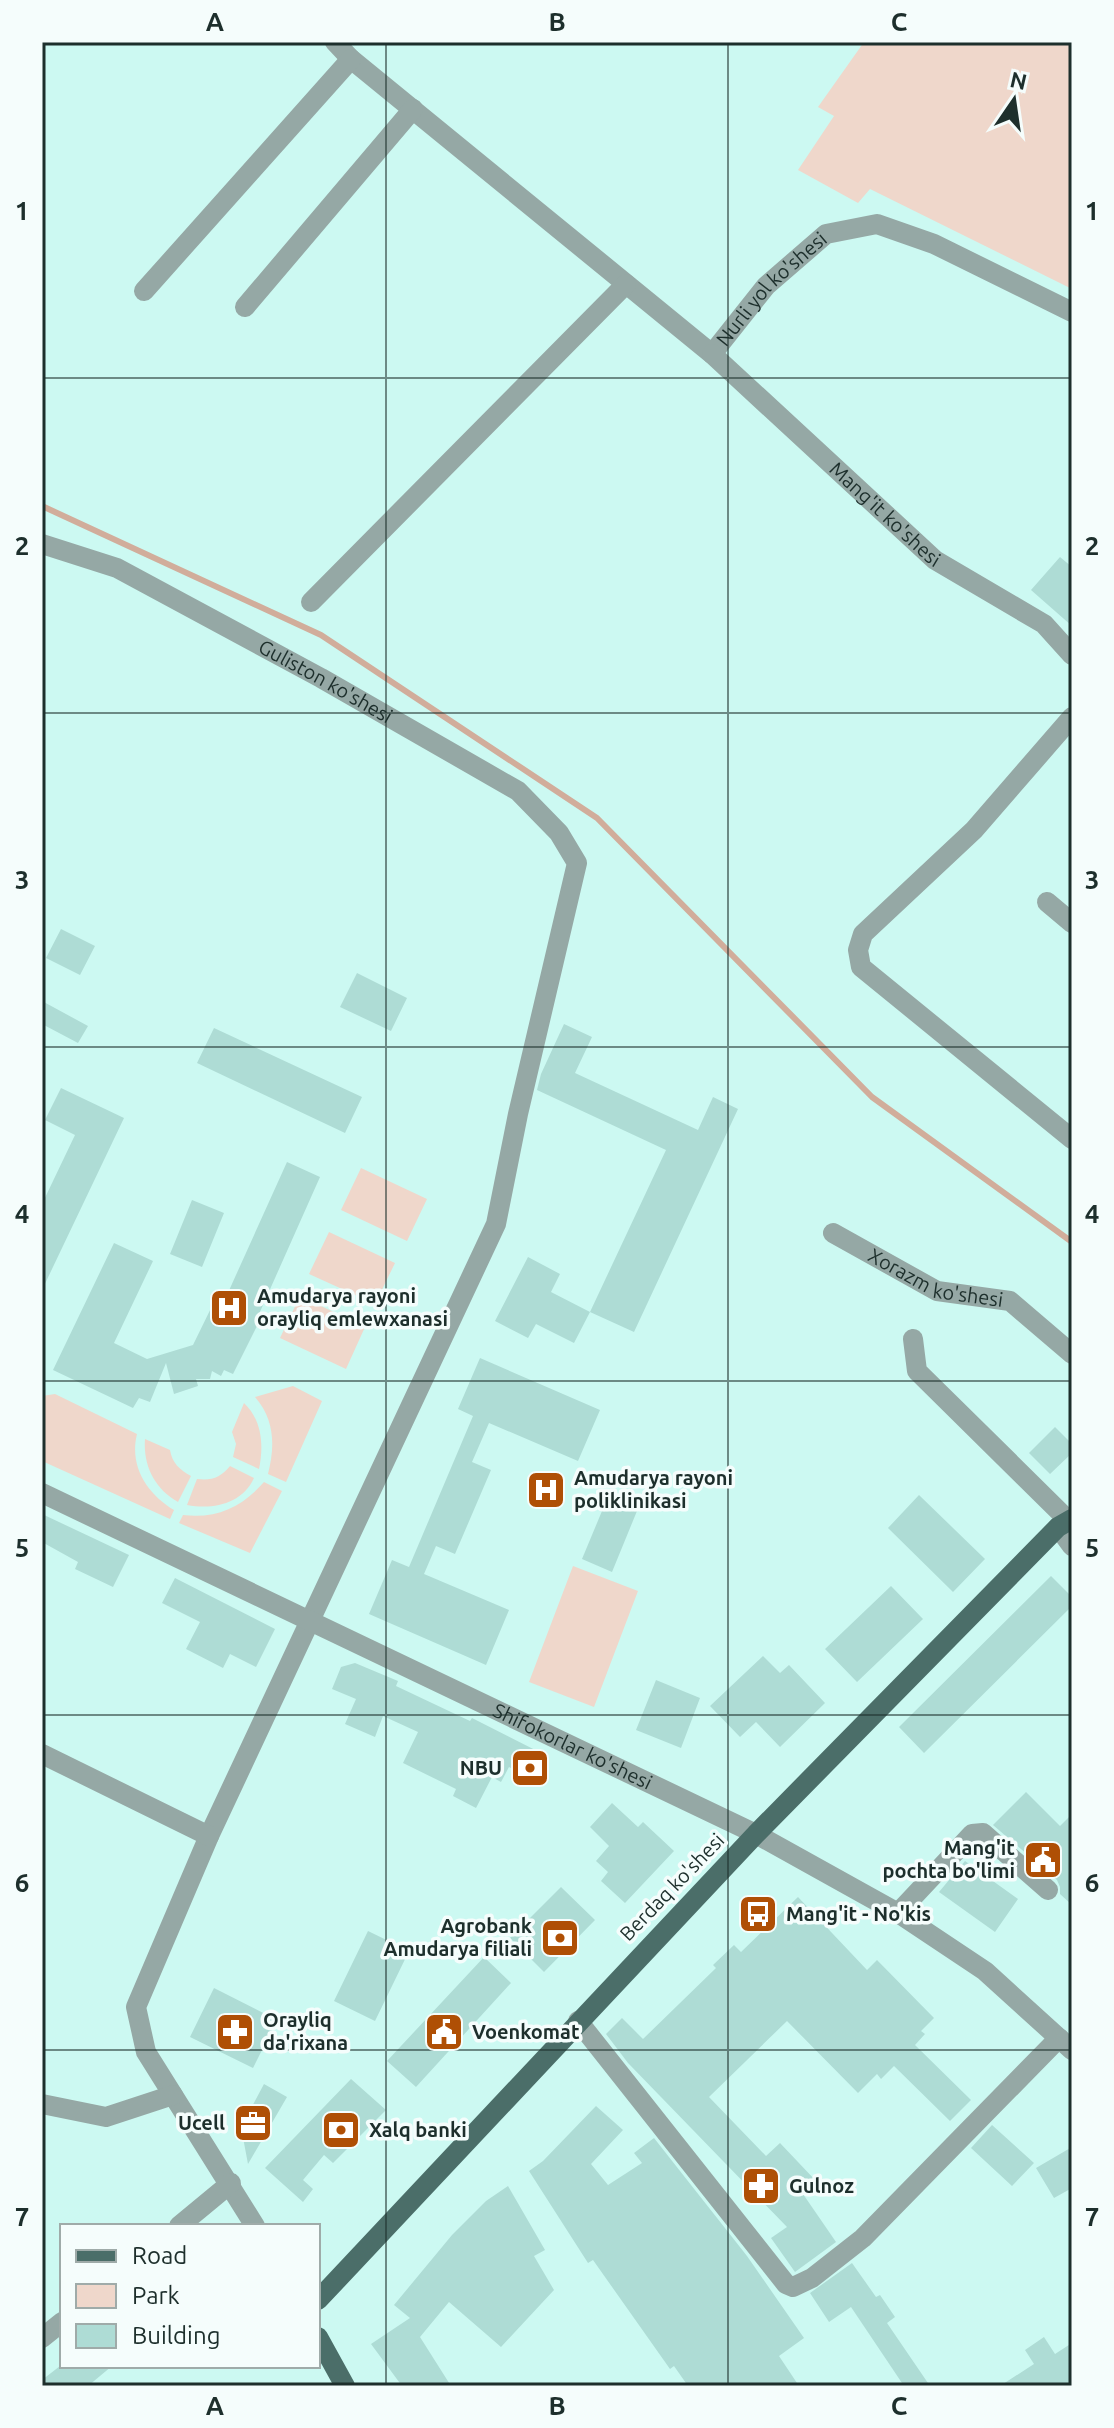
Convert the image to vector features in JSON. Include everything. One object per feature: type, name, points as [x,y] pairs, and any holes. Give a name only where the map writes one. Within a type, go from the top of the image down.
[{"type":"main road","name":"Berdaq ko'shesi","points":[[320,2298],[756,1834],[1066,1523]]},
{"type":"main road","points":[[320,2341],[345,2386]]},
{"type":"street","name":"Nurli yol ko'shesi","points":[[335,42],[351,59],[712,354],[766,286],[826,234],[877,224],[934,244],[1072,312]]},
{"type":"street","points":[[144,291],[351,59]]},
{"type":"street","points":[[245,307],[413,109]]},
{"type":"street","points":[[311,602],[626,284]]},
{"type":"street","name":"Mang'it ko'shesi","points":[[712,354],[935,560],[1044,624],[1072,655]]},
{"type":"street","name":"Guliston ko'shesi","points":[[42,544],[117,568],[321,678],[518,791],[559,833],[577,863],[518,1114],[496,1224],[311,1622]]},
{"type":"street","points":[[1072,717],[974,830],[863,934],[858,950],[861,967],[1072,1139]]},
{"type":"street","points":[[1047,902],[1072,923]]},
{"type":"street","name":"Xorazm ko'shesi","points":[[833,1233],[937,1291],[1010,1301],[1072,1354]]},
{"type":"street","points":[[913,1339],[917,1371],[1066,1523],[1072,1546]]},
{"type":"street","name":"Shifokorlar ko'shesi","points":[[42,1493],[756,1834],[898,1913],[985,1971],[1068,2046]]},
{"type":"street","points":[[254,2224],[146,2052],[136,2007],[209,1836],[311,1622]]},
{"type":"street","points":[[42,1754],[209,1836]]},
{"type":"street","points":[[898,1913],[972,1834],[983,1833],[1048,1890]]},
{"type":"street","points":[[578,2021],[786,2284],[793,2287],[812,2278],[863,2238],[1068,2046]]},
{"type":"street","points":[[42,2104],[106,2117],[173,2095]]},
{"type":"street","points":[[181,2224],[231,2183]]},
{"type":"street","points":[[42,2338],[60,2324]]},
{"type":"green space","points":[[864,42],[1072,42],[1072,289],[870,189],[858,203],[798,170],[834,116],[818,107]]},
{"type":"green space","points":[[361,1168],[427,1199],[407,1241],[341,1210]]},
{"type":"green space","points":[[329,1232],[395,1263],[375,1304],[309,1274]]},
{"type":"green space","points":[[300,1296],[365,1327],[346,1369],[280,1338]]},
{"type":"green space","points":[[293,1386],[322,1401],[286,1482],[268,1474],[272,1434],[262,1406],[255,1397]]},
{"type":"green space","points":[[55,1394],[137,1434],[138,1468],[148,1487],[174,1510],[170,1519],[42,1461],[42,1396]]},
{"type":"green space","points":[[244,1403],[255,1417],[260,1433],[259,1469],[233,1457],[236,1444],[232,1432]]},
{"type":"green space","points":[[145,1439],[170,1450],[177,1466],[191,1476],[178,1502],[152,1476],[146,1458]]},
{"type":"green space","points":[[230,1466],[254,1478],[242,1494],[216,1506],[187,1505],[197,1479],[216,1477]]},
{"type":"green space","points":[[264,1482],[282,1491],[250,1553],[179,1523],[183,1515],[207,1515],[228,1509],[247,1498]]},
{"type":"green space","points":[[573,1566],[638,1591],[594,1707],[529,1682]]},
{"type":"building","points":[[1060,557],[1072,567],[1072,626],[1031,590]]},
{"type":"building","points":[[61,929],[95,946],[80,975],[46,958]]},
{"type":"building","points":[[357,973],[407,998],[391,1031],[340,1007]]},
{"type":"building","points":[[42,1001],[88,1026],[78,1043],[42,1024]]},
{"type":"building","points":[[564,1024],[592,1037],[575,1073],[698,1130],[713,1097],[738,1109],[634,1332],[590,1312],[666,1150],[537,1090]]},
{"type":"building","points":[[214,1028],[362,1097],[345,1133],[197,1063]]},
{"type":"building","points":[[61,1088],[124,1118],[42,1290],[42,1204],[75,1135],[45,1120]]},
{"type":"building","points":[[287,1162],[320,1177],[255,1323],[258,1324],[233,1374],[224,1370],[221,1376],[212,1371],[210,1379],[196,1379],[198,1386],[174,1394],[166,1363],[150,1402],[139,1398],[133,1408],[53,1370],[114,1243],[153,1261],[114,1343],[147,1359],[193,1345],[214,1302],[222,1306]]},
{"type":"building","points":[[192,1200],[224,1213],[202,1267],[170,1254]]},
{"type":"building","points":[[528,1257],[560,1274],[551,1292],[590,1312],[574,1343],[536,1324],[528,1338],[495,1321]]},
{"type":"building","points":[[480,1358],[600,1410],[578,1461],[489,1423],[472,1462],[491,1470],[455,1554],[436,1546],[424,1574],[509,1610],[486,1665],[369,1614],[392,1560],[409,1567],[473,1416],[458,1409]]},
{"type":"building","points":[[1055,1427],[1072,1444],[1072,1453],[1050,1474],[1029,1453]]},
{"type":"building","points":[[919,1495],[985,1559],[953,1592],[888,1528]]},
{"type":"building","points":[[607,1499],[637,1511],[612,1572],[582,1559]]},
{"type":"building","points":[[42,1514],[129,1555],[113,1587],[75,1569],[78,1562],[42,1542]]},
{"type":"building","points":[[1051,1576],[1072,1597],[1072,1606],[924,1753],[899,1727]]},
{"type":"building","points":[[175,1578],[275,1629],[256,1667],[230,1654],[223,1668],[186,1649],[200,1622],[162,1603]]},
{"type":"building","points":[[891,1586],[923,1619],[857,1682],[825,1649]]},
{"type":"building","points":[[763,1656],[780,1673],[789,1665],[825,1703],[780,1747],[756,1722],[740,1737],[710,1706]]},
{"type":"building","points":[[355,1663],[398,1681],[396,1686],[470,1721],[472,1718],[549,1757],[536,1781],[509,1767],[501,1782],[492,1777],[476,1808],[453,1796],[456,1789],[403,1763],[418,1732],[383,1716],[375,1737],[345,1724],[356,1699],[332,1689],[341,1667]]},
{"type":"building","points":[[656,1680],[700,1698],[681,1748],[636,1730]]},
{"type":"building","points":[[1026,1792],[1060,1826],[1072,1814],[1072,1905],[1060,1894],[1057,1880],[993,1825]]},
{"type":"building","points":[[612,1803],[638,1827],[643,1822],[674,1851],[625,1903],[601,1881],[608,1872],[596,1861],[609,1846],[590,1827]]},
{"type":"building","points":[[965,1861],[1018,1899],[995,1932],[939,1892]]},
{"type":"building","points":[[561,1887],[595,1920],[544,1972],[510,1938]]},
{"type":"building","points":[[798,1897],[867,1970],[877,1960],[934,2018],[921,2031],[925,2034],[915,2045],[971,2100],[950,2121],[894,2066],[881,2079],[877,2074],[858,2093],[787,2021],[709,2097],[766,2156],[780,2143],[816,2181],[803,2194],[836,2242],[795,2272],[771,2238],[787,2227],[628,2063],[606,2034],[622,2018],[643,2039],[716,1968],[713,1965],[734,1945],[741,1952]]},
{"type":"building","points":[[368,1931],[409,1951],[375,2021],[334,2001]]},
{"type":"building","points":[[484,1957],[511,1983],[416,2087],[387,2061]]},
{"type":"building","points":[[214,1988],[277,2020],[253,2068],[190,2037]]},
{"type":"building","points":[[351,2079],[386,2110],[333,2163],[324,2155],[303,2180],[313,2189],[303,2202],[265,2168]]},
{"type":"building","points":[[264,2084],[287,2097],[248,2164],[241,2127]]},
{"type":"building","points":[[596,2106],[623,2130],[591,2164],[608,2185],[642,2163],[634,2153],[654,2138],[747,2256],[804,2338],[779,2356],[799,2386],[688,2386],[674,2366],[670,2369],[593,2260],[588,2263],[529,2171],[543,2161]]},
{"type":"building","points":[[992,2125],[1034,2163],[1012,2186],[971,2148]]},
{"type":"building","points":[[1072,2147],[1072,2188],[1054,2198],[1036,2168]]},
{"type":"building","points":[[508,2186],[545,2250],[534,2256],[554,2290],[501,2347],[449,2302],[420,2337],[451,2386],[402,2386],[371,2344],[410,2318],[394,2305],[452,2235],[486,2201]]},
{"type":"building","points":[[852,2263],[876,2297],[880,2295],[895,2317],[887,2323],[930,2386],[904,2386],[851,2307],[829,2322],[810,2293]]},
{"type":"building","points":[[1044,2337],[1055,2354],[1072,2343],[1072,2386],[1000,2386],[1034,2364],[1025,2350]]},
{"type":"building","points":[[60,2366],[110,2368],[88,2386],[42,2386],[42,2380]]},
{"type":"waterway","points":[[42,506],[321,635],[597,818],[872,1097],[1072,1242]]},
{"type":"place","name":"Amudarya rayoni orayliq emlewxanasi","points":[[229,1308]]},
{"type":"place","name":"Amudarya rayoni poliklinikasi","points":[[546,1490]]},
{"type":"place","name":"NBU","points":[[530,1768]]},
{"type":"place","name":"Mang'it pochta bo'limi","points":[[1043,1860]]},
{"type":"place","name":"Mang'it - No'kis","points":[[758,1914]]},
{"type":"place","name":"Agrobank Amudarya filiali","points":[[560,1938]]},
{"type":"place","name":"Orayliq da'rixana","points":[[235,2032]]},
{"type":"place","name":"Voenkomat","points":[[444,2032]]},
{"type":"place","name":"Ucell","points":[[253,2123]]},
{"type":"place","name":"Xalq banki","points":[[341,2130]]},
{"type":"place","name":"Gulnoz","points":[[761,2186]]}]
